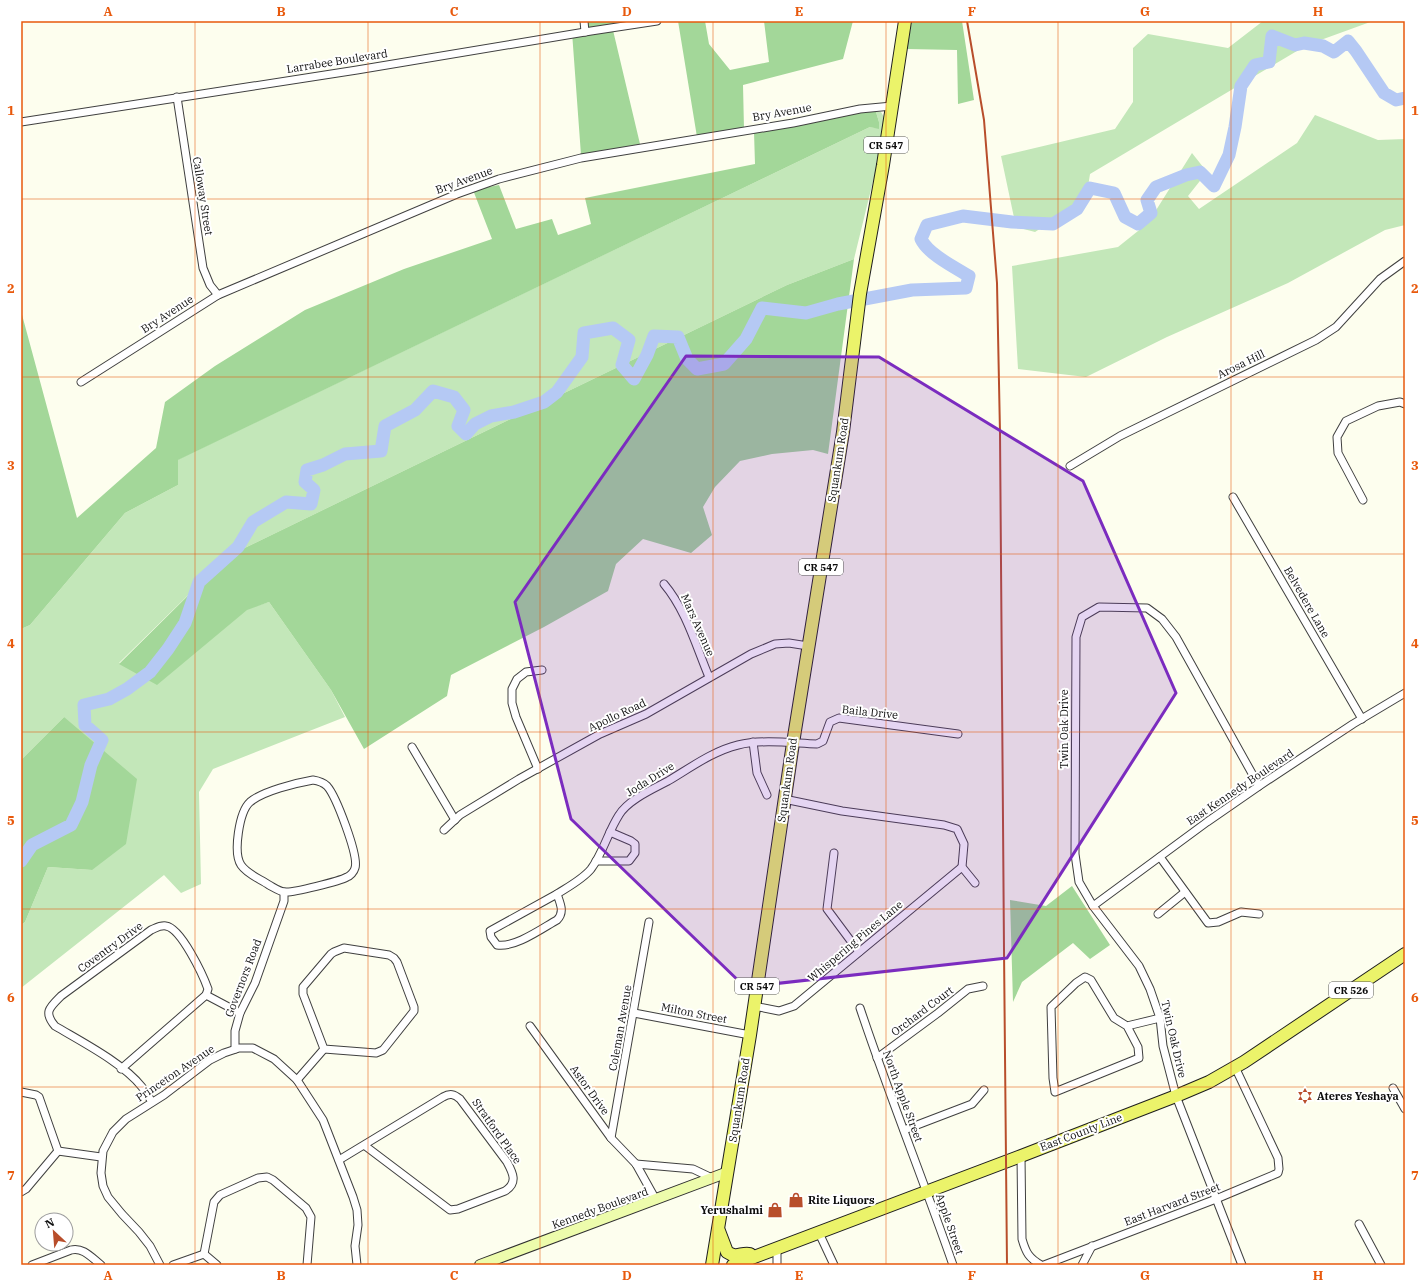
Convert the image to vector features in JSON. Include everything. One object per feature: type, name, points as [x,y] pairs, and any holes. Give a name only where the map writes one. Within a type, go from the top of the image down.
[{"type":"main road","name":"CR 547","points":[[892,106],[905,21]]},
{"type":"main road","name":"Squankum Road","points":[[712,1265],[750,1035],[784,800],[843,432],[860,294],[892,106]]},
{"type":"main road","name":"East County Line","points":[[733,1265],[1021,1156],[1209,1082],[1235,1067],[1405,954]]},
{"type":"main road","points":[[718,1230],[727,1252],[735,1256],[747,1253],[757,1256]]},
{"type":"street","points":[[584,21],[585,32]]},
{"type":"street","name":"Larrabee Boulevard","points":[[21,122],[357,70],[657,21]]},
{"type":"street","name":"Calloway Street","points":[[177,97],[203,268],[210,285],[218,295]]},
{"type":"street","name":"Bry Avenue","points":[[82,382],[218,295],[456,194],[499,179],[581,158],[793,123],[860,109],[892,106]]},
{"type":"street","name":"Arosa Hill","points":[[1070,466],[1120,436],[1316,340],[1336,327],[1380,279],[1405,261]]},
{"type":"street","points":[[1363,500],[1338,453],[1337,437],[1346,422],[1359,415],[1378,406],[1400,402],[1405,404]]},
{"type":"street","name":"Belvedere Lane","points":[[1233,497],[1362,719]]},
{"type":"street","name":"Mars Avenue","points":[[664,584],[672,593],[680,608],[709,677]]},
{"type":"street","name":"Twin Oak Drive","points":[[1242,1265],[1176,1096],[1163,1046],[1160,1018],[1150,989],[1139,966],[1093,906],[1079,882],[1074,854],[1076,637],[1082,617],[1099,607],[1147,608],[1162,619],[1176,637],[1259,786]]},
{"type":"street","name":"Apollo Road","points":[[444,830],[460,814],[538,769],[600,734],[646,714],[751,654],[775,644],[789,643],[808,646]]},
{"type":"street","points":[[538,769],[516,717],[512,703],[512,689],[517,679],[526,672],[542,670]]},
{"type":"street","name":"East Kennedy Boulevard","points":[[1093,906],[1207,822],[1259,786],[1405,693]]},
{"type":"street","name":"Baila Drive","points":[[793,743],[820,743],[823,741],[830,722],[839,718],[958,734]]},
{"type":"street","points":[[753,742],[757,773],[767,795]]},
{"type":"street","name":"Joda Drive","points":[[557,894],[562,911],[557,920],[513,944],[502,946],[497,945],[491,937],[490,930],[557,894],[590,870],[619,814],[633,801],[721,751],[753,742],[793,743]]},
{"type":"street","points":[[412,747],[455,820]]},
{"type":"street","points":[[313,780],[320,781],[329,789],[337,804],[350,839],[356,867],[347,877],[326,884],[284,892],[274,888],[242,866],[238,857],[237,843],[244,812],[249,803],[272,791],[302,782],[313,780]]},
{"type":"street","points":[[784,800],[842,812],[944,825],[957,829],[964,844],[962,867],[975,884]]},
{"type":"street","points":[[596,861],[629,861],[635,853],[635,844],[610,832]]},
{"type":"street","points":[[834,853],[826,909],[859,952]]},
{"type":"street","points":[[1160,857],[1208,923],[1218,922],[1241,912],[1259,914]]},
{"type":"street","name":"Whispering Pines Lane","points":[[754,1006],[778,1011],[794,1006],[962,867]]},
{"type":"street","name":"Governors Road","points":[[235,1049],[235,1031],[240,1014],[255,983],[284,901],[284,892]]},
{"type":"street","points":[[1158,914],[1185,892]]},
{"type":"street","name":"Coleman Avenue","points":[[612,1138],[649,922]]},
{"type":"street","name":"Coventry Drive","points":[[152,1102],[141,1086],[121,1069],[104,1056],[55,1026],[48,1012],[50,1008],[61,996],[151,930],[159,926],[172,928],[186,945],[208,989],[206,995]]},
{"type":"street","points":[[344,948],[389,955],[394,958],[397,962],[414,1007],[414,1011],[383,1050],[376,1054],[324,1049],[303,994],[303,988],[306,984],[331,954],[344,948]]},
{"type":"street","points":[[1127,1026],[1138,1047],[1138,1058],[1055,1092],[1053,1078],[1051,1007],[1076,983],[1085,977],[1091,980],[1114,1018],[1127,1026],[1160,1018]]},
{"type":"street","name":"Orchard Court","points":[[877,1058],[968,989],[983,986]]},
{"type":"street","points":[[121,1069],[206,995],[240,1014]]},
{"type":"street","name":"North Apple Street","points":[[860,1008],[877,1058],[927,1191]]},
{"type":"street","name":"Milton Street","points":[[634,1013],[750,1035]]},
{"type":"street","name":"Astor Drive","points":[[530,1026],[612,1138],[636,1164],[656,1200]]},
{"type":"street","name":"Princeton Avenue","points":[[160,1265],[150,1246],[108,1197],[103,1186],[101,1173],[102,1157],[106,1145],[119,1125],[126,1119],[210,1060],[235,1049],[253,1048],[274,1059],[297,1080],[323,1120],[353,1197],[358,1225],[355,1246],[357,1265]]},
{"type":"street","points":[[297,1080],[324,1049]]},
{"type":"street","name":"East Harvard Street","points":[[1021,1156],[1022,1240],[1031,1259],[1042,1265],[1216,1199],[1278,1173],[1279,1169],[1278,1158],[1235,1067]]},
{"type":"street","points":[[1394,1088],[1405,1109]]},
{"type":"street","points":[[904,1130],[972,1104],[984,1090]]},
{"type":"street","points":[[21,1092],[36,1095],[39,1098],[58,1150]]},
{"type":"street","name":"Stratford Place","points":[[339,1160],[443,1097],[453,1094],[460,1099],[507,1162],[513,1172],[514,1180],[509,1189],[505,1191],[458,1209],[450,1210],[364,1145]]},
{"type":"street","points":[[58,1150],[102,1157]]},
{"type":"street","points":[[21,1192],[26,1189],[58,1150]]},
{"type":"street","points":[[636,1164],[693,1169],[712,1178]]},
{"type":"street","name":"Kennedy Boulevard","points":[[480,1265],[728,1172]]},
{"type":"street","points":[[204,1254],[214,1202],[216,1199],[220,1195],[258,1178],[267,1177],[273,1180],[306,1208],[311,1217],[307,1265]]},
{"type":"street","name":"Apple Street","points":[[927,1191],[953,1265]]},
{"type":"street","points":[[1360,1224],[1381,1265]]},
{"type":"street","points":[[819,1233],[834,1265]]},
{"type":"street","points":[[1082,1265],[1092,1246]]},
{"type":"street","points":[[32,1265],[77,1248],[82,1250],[101,1265]]},
{"type":"street","points":[[776,1265],[778,1248]]},
{"type":"street","points":[[173,1265],[204,1254]]},
{"type":"street","points":[[204,1254],[217,1265]]},
{"type":"highlighted area","points":[[686,356],[879,357],[1083,481],[1176,693],[1007,958],[745,987],[571,819],[515,602]]},
{"type":"green space","points":[[585,21],[641,21],[612,26],[640,144],[581,155],[572,32],[586,29]]},
{"type":"green space","points":[[678,21],[705,21],[709,44],[730,70],[769,62],[764,21],[853,21],[843,59],[743,85],[744,129],[697,137]]},
{"type":"green space","points":[[912,21],[962,21],[974,100],[958,104],[957,50],[907,49]]},
{"type":"green space","points":[[1263,21],[1373,21],[1307,45],[1090,174],[1086,199],[1035,232],[1016,227],[1001,156],[1115,129],[1133,102],[1133,48],[1148,34],[1228,48]]},
{"type":"green space","points":[[860,112],[876,112],[879,122],[879,129],[870,127],[178,460],[178,485],[125,513],[30,625],[21,629],[21,311],[77,518],[156,448],[165,402],[215,366],[305,310],[404,269],[492,239],[473,190],[499,185],[516,229],[552,219],[558,235],[591,224],[585,198],[755,164],[754,132]]},
{"type":"green space","points":[[876,112],[881,112],[884,117],[876,169],[854,259],[787,285],[228,556],[119,663],[157,684],[247,609],[269,602],[331,690],[345,717],[213,769],[199,792],[201,884],[181,893],[164,875],[21,988],[21,925],[25,922],[48,867],[92,870],[64,717],[21,760],[21,629],[30,625],[125,513],[178,485],[177,460],[870,127],[879,128]]},
{"type":"green space","points":[[1315,115],[1378,140],[1405,139],[1405,225],[1385,230],[1288,283],[1167,337],[1086,377],[1018,369],[1012,266],[1118,247],[1148,223],[1192,153],[1207,172],[1188,196],[1199,209],[1297,143]]},
{"type":"green space","points":[[854,259],[828,454],[813,450],[772,454],[740,461],[715,487],[703,507],[712,535],[691,553],[643,539],[616,564],[608,591],[544,627],[451,675],[447,696],[364,749],[331,690],[269,602],[247,610],[157,685],[119,664],[228,556],[787,285]]},
{"type":"green space","points":[[64,717],[137,779],[126,844],[92,870],[48,867],[25,922],[21,925],[21,760]]},
{"type":"green space","points":[[1072,886],[1110,945],[1090,959],[1073,943],[1022,982],[1013,1002],[1010,900],[1046,906]]},
{"type":"waterway","points":[[21,861],[32,845],[71,825],[82,802],[91,765],[102,740],[85,725],[84,705],[109,699],[127,689],[150,672],[168,649],[185,623],[199,582],[238,547],[253,522],[286,502],[311,504],[314,490],[305,482],[307,470],[323,465],[345,454],[381,451],[385,426],[415,410],[433,391],[454,397],[464,410],[458,426],[466,434],[475,424],[491,416],[514,412],[544,402],[557,392],[582,357],[584,333],[613,328],[629,340],[622,365],[634,379],[647,355],[654,336],[678,337],[687,359],[697,369],[724,364],[746,339],[762,308],[806,313],[838,304],[912,290],[966,288],[969,276],[935,255],[924,245],[921,239],[927,225],[963,216],[1012,222],[1053,224],[1077,209],[1090,188],[1114,193],[1125,217],[1138,224],[1151,213],[1147,200],[1156,187],[1186,175],[1200,172],[1214,186],[1229,155],[1241,86],[1255,65],[1269,62],[1272,36],[1295,45],[1304,43],[1323,46],[1334,52],[1348,41],[1384,93],[1396,100],[1405,98]]},
{"type":"railway","points":[[967,21],[984,120],[997,283],[1000,433],[1007,1265]]},
{"type":"place","name":"Ateres Yeshaya","points":[[1305,1096]]},
{"type":"place","name":"Rite Liquors","points":[[796,1200]]},
{"type":"place","name":"Yerushalmi","points":[[775,1210]]}]
